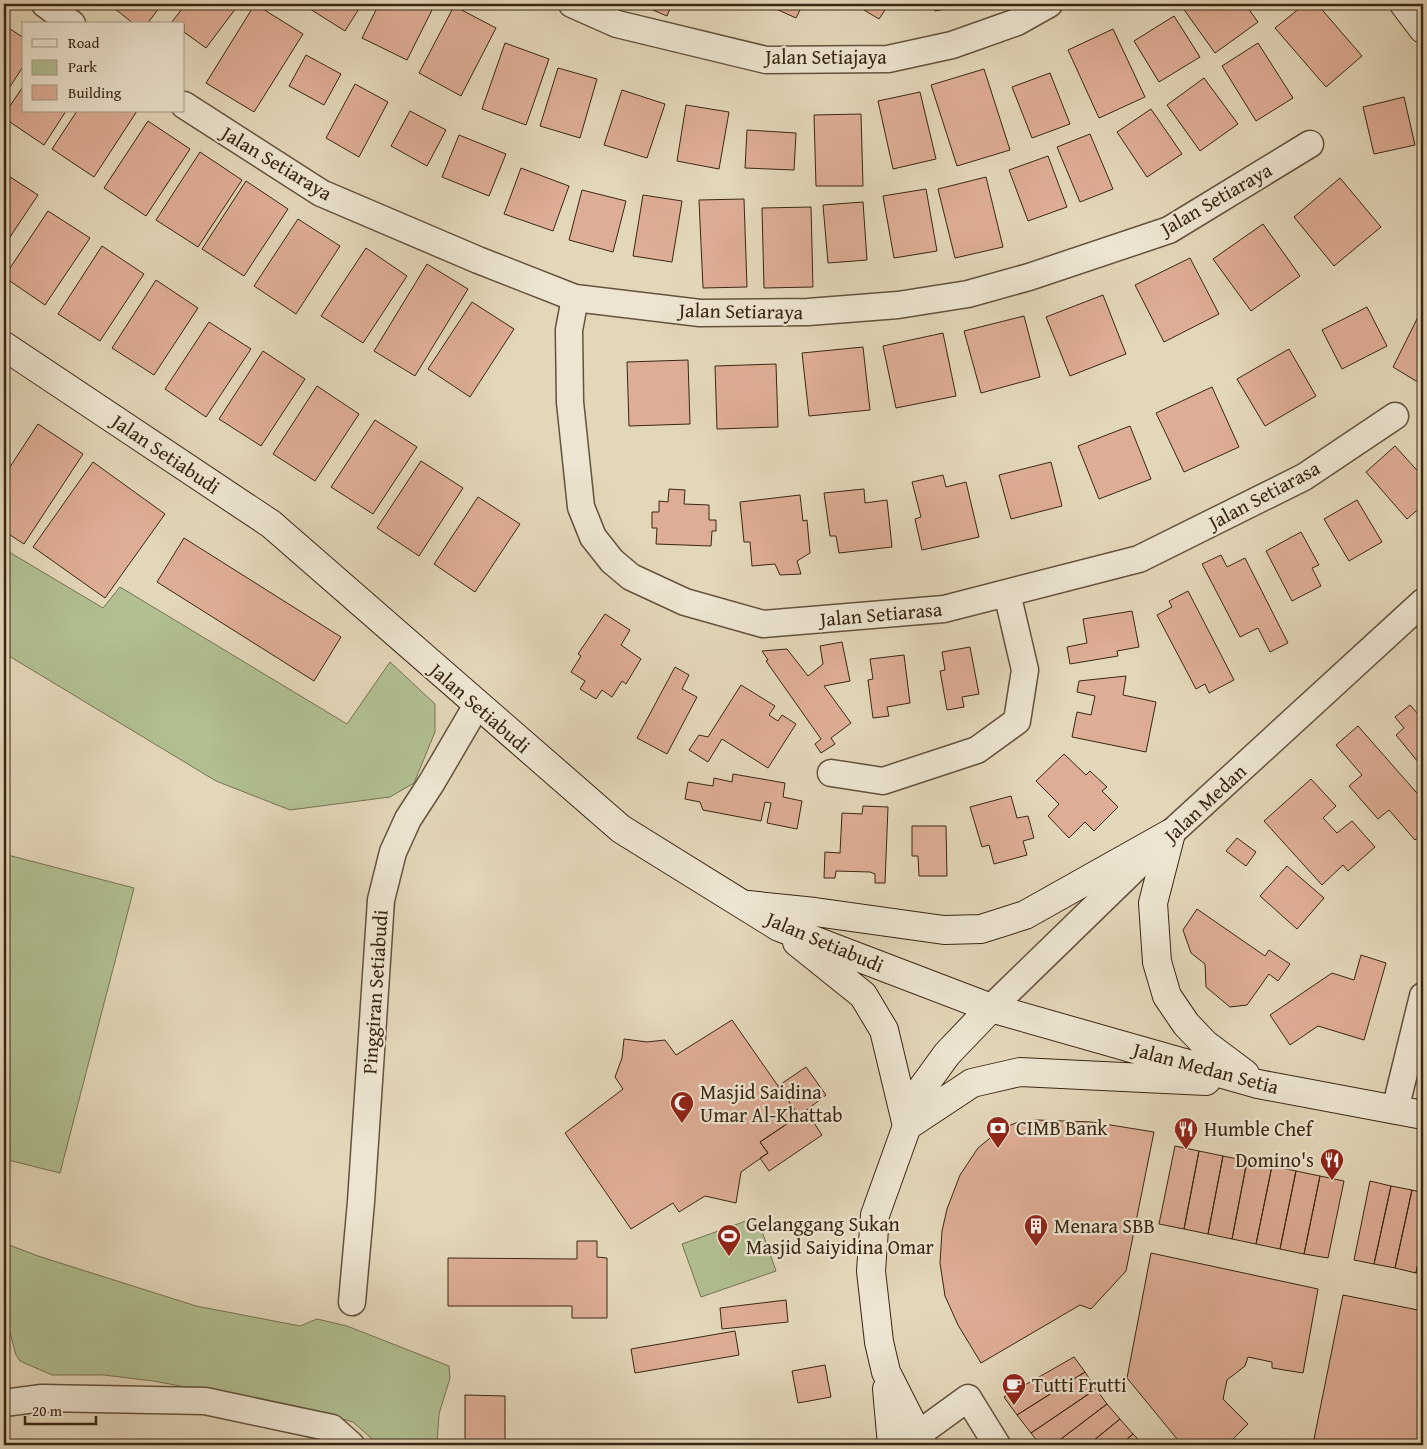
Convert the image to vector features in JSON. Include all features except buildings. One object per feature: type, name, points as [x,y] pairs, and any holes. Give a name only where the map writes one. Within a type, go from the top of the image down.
[{"type":"street","points":[[45,4],[69,22]]},
{"type":"street","name":"Jalan Setiajaya","points":[[572,4],[617,24],[766,60],[775,60],[888,59],[952,45],[1017,22],[1048,4]]},
{"type":"street","points":[[1404,4],[1423,29]]},
{"type":"street","name":"Jalan Setiaraya","points":[[185,106],[321,193],[478,260],[575,298],[700,313],[808,312],[898,305],[968,294],[1029,277],[1169,230],[1310,144]]},
{"type":"street","name":"Jalan Setiarasa","points":[[575,298],[569,330],[570,402],[580,507],[593,538],[612,561],[631,577],[685,602],[763,624],[944,609],[1139,559],[1304,477],[1395,416]]},
{"type":"street","name":"Jalan Setiabudi","points":[[4,346],[271,524],[621,829],[779,927],[991,1008]]},
{"type":"street","points":[[831,773],[884,781],[977,750],[1017,720],[1025,670],[1007,594]]},
{"type":"street","name":"Jalan Medan","points":[[991,1008],[1171,834],[1423,602]]},
{"type":"street","name":"Pinggiran Setiabudi","points":[[352,1302],[361,1202],[381,900],[393,852],[408,819],[477,705]]},
{"type":"street","points":[[742,904],[944,930],[981,928],[1025,915],[1171,834]]},
{"type":"street","points":[[1171,834],[1154,903],[1157,962],[1168,996],[1186,1024],[1205,1044],[1258,1084]]},
{"type":"street","points":[[779,927],[863,995],[884,1030],[906,1126]]},
{"type":"street","points":[[1395,1110],[1423,996]]},
{"type":"street","points":[[892,1445],[886,1372],[876,1320],[870,1271],[875,1215],[906,1126],[923,1087],[948,1054],[991,1008]]},
{"type":"street","name":"Jalan Medan Setia","points":[[991,1008],[1258,1084],[1423,1115]]},
{"type":"street","points":[[906,1126],[972,1083],[1020,1072],[1258,1084]]},
{"type":"street","points":[[886,1372],[920,1440],[968,1398],[997,1445]]},
{"type":"street","points":[[4,1403],[42,1398],[205,1400],[332,1428],[351,1445]]},
{"type":"green space","points":[[4,549],[103,608],[120,587],[347,724],[390,662],[435,704],[435,732],[414,783],[390,797],[290,810],[216,781],[4,653]]},
{"type":"green space","points":[[4,854],[134,888],[60,1173],[4,1159]]},
{"type":"green space","name":"Gelanggang Sukan Masjid Saiyidina Omar","points":[[757,1217],[776,1271],[701,1297],[682,1244]]},
{"type":"green space","points":[[4,1243],[38,1256],[196,1306],[300,1326],[317,1319],[347,1326],[449,1366],[450,1378],[439,1414],[437,1445],[379,1445],[353,1422],[307,1409],[153,1381],[104,1375],[52,1375],[20,1361],[16,1355],[7,1322],[4,1321]]},
{"type":"place","name":"Masjid Saidina Umar Al-Khattab","points":[[682,1124]]},
{"type":"place","name":"CIMB Bank","points":[[998,1149]]},
{"type":"place","name":"Humble Chef","points":[[1186,1150]]},
{"type":"place","name":"Domino's","points":[[1332,1181]]},
{"type":"place","name":"Menara SBB","points":[[1036,1247]]},
{"type":"place","name":"Gelanggang Sukan Masjid Saiyidina Omar","points":[[729,1257]]},
{"type":"place","name":"Tutti Frutti","points":[[1014,1406]]}]
